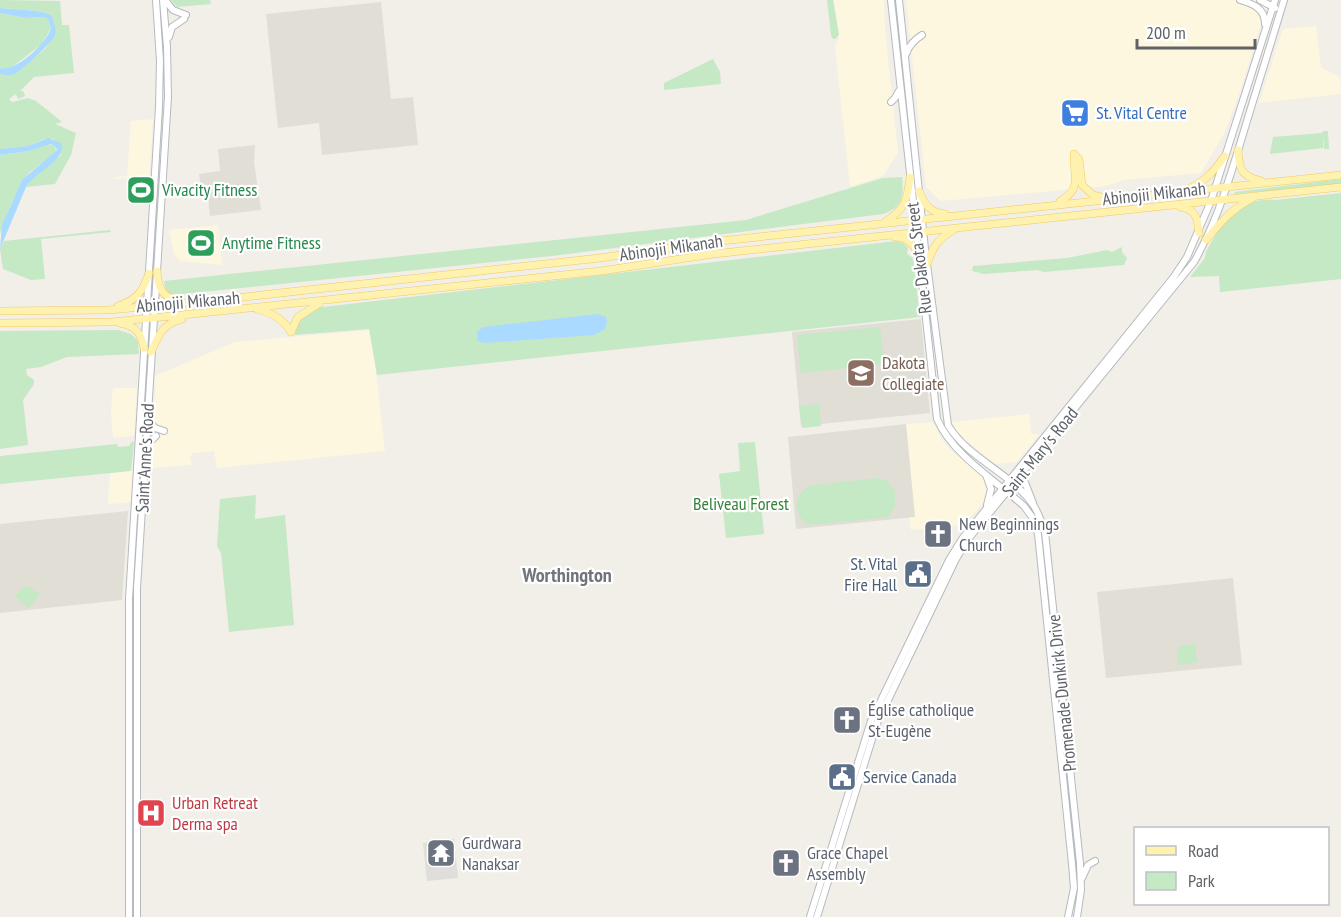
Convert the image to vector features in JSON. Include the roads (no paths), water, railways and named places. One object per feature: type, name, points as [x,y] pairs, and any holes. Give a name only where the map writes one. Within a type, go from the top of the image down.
[{"type":"main road","name":"Saint Anne's Road","points":[[151,306],[148,273],[159,119],[160,61],[156,0]]},
{"type":"main road","name":"Saint Anne's Road","points":[[129,917],[129,599],[151,306],[157,271],[166,119],[167,47],[164,0]]},
{"type":"main road","points":[[164,0],[172,10],[185,17],[172,27],[167,47]]},
{"type":"main road","name":"Rue Dakota Street","points":[[891,0],[910,177],[927,264],[948,425],[959,441],[1011,483]]},
{"type":"main road","name":"Rue Dakota Street","points":[[898,0],[919,191],[918,220]]},
{"type":"main road","points":[[1240,0],[1262,11],[1265,17],[1265,29]]},
{"type":"main road","points":[[1260,0],[1274,3],[1279,16]]},
{"type":"main road","name":"Saint Mary's Road","points":[[1011,483],[1026,471],[1194,262],[1223,200],[1284,0]]},
{"type":"main road","name":"Saint Mary's Road","points":[[816,917],[884,702],[962,539],[1006,490],[1173,278],[1187,257],[1211,201],[1274,3]]},
{"type":"main road","points":[[905,61],[908,48],[915,39],[922,35]]},
{"type":"main road","points":[[891,102],[898,95],[900,88]]},
{"type":"main road","points":[[159,119],[166,119]]},
{"type":"main road","points":[[1238,150],[1239,166],[1243,172],[1255,179],[1270,182]]},
{"type":"main road","points":[[1054,204],[1067,198],[1075,186],[1074,154],[1079,159],[1082,185],[1093,195],[1106,198]]},
{"type":"main road","points":[[1183,191],[1203,181],[1225,156]]},
{"type":"main road","name":"Abinojii Mikanah","points":[[0,311],[108,309],[198,302],[600,258],[711,242],[1106,198],[1341,175]]},
{"type":"main road","points":[[883,223],[901,211],[905,204],[910,177]]},
{"type":"main road","name":"Abinojii Mikanah","points":[[0,323],[112,322],[201,313],[601,271],[713,254],[1341,187]]},
{"type":"main road","points":[[919,191],[924,204],[931,212],[957,216]]},
{"type":"main road","points":[[1206,240],[1229,213],[1240,204],[1258,196]]},
{"type":"main road","points":[[1166,206],[1191,210],[1198,219],[1199,233]]},
{"type":"main road","points":[[927,264],[939,239],[960,227]]},
{"type":"main road","name":"Rue Dakota Street","points":[[920,232],[918,254],[937,419],[951,443],[1006,490]]},
{"type":"main road","points":[[883,236],[906,239],[915,247],[918,254]]},
{"type":"main road","points":[[157,271],[158,283],[166,297],[198,302]]},
{"type":"main road","points":[[108,309],[132,301],[144,287],[148,273]]},
{"type":"main road","points":[[248,308],[269,312],[280,319],[291,332],[298,317],[311,307],[327,300]]},
{"type":"main road","points":[[925,308],[933,307]]},
{"type":"main road","points":[[148,350],[162,330],[171,322],[201,313]]},
{"type":"main road","points":[[112,322],[134,327],[148,350]]},
{"type":"main road","name":"Saint Anne's Road","points":[[137,917],[137,588],[146,447],[148,350]]},
{"type":"main road","points":[[147,418],[155,428],[164,431]]},
{"type":"main road","points":[[146,447],[156,436]]},
{"type":"main road","points":[[1026,471],[1024,480],[1034,506]]},
{"type":"main road","points":[[984,472],[990,481],[991,489],[988,511]]},
{"type":"main road","name":"Promenade Dunkirk Drive","points":[[1011,483],[1034,506],[1045,532],[1081,881],[1077,917]]},
{"type":"main road","name":"Promenade Dunkirk Drive","points":[[1006,490],[1024,506],[1036,525],[1040,550],[1074,888],[1068,917]]},
{"type":"main road","points":[[988,511],[1008,501],[1024,506]]},
{"type":"main road","name":"Saint Mary's Road","points":[[810,917],[871,721],[884,702]]},
{"type":"main road","points":[[1081,881],[1088,865],[1095,861]]},
{"type":"water","points":[[0,8],[48,14],[52,16],[55,28],[55,35],[49,44],[23,68],[10,75],[0,74],[0,68],[14,66],[30,55],[44,41],[51,28],[48,19],[44,17],[25,18],[0,13]]},
{"type":"water","points":[[48,138],[61,143],[60,155],[26,187],[0,249],[2,225],[22,180],[57,150],[50,144],[29,151],[0,155],[0,149],[28,146]]},
{"type":"water","points":[[598,314],[606,317],[607,323],[604,330],[594,335],[484,343],[478,341],[477,332],[483,327]]},
{"type":"place","name":"St. Vital Centre","points":[[1075,113]]},
{"type":"place","name":"Vivacity Fitness","points":[[141,190]]},
{"type":"place","name":"Anytime Fitness","points":[[201,243]]},
{"type":"place","name":"Dakota Collegiate","points":[[861,373]]},
{"type":"place","name":"New Beginnings Church","points":[[938,534]]},
{"type":"place","name":"St. Vital Fire Hall","points":[[918,574]]},
{"type":"place","name":"Église catholique St-Eugène","points":[[847,720]]},
{"type":"place","name":"Service Canada","points":[[842,777]]},
{"type":"place","name":"Urban Retreat Derma spa","points":[[151,813]]},
{"type":"place","name":"Gurdwara Nanaksar","points":[[441,853]]},
{"type":"place","name":"Grace Chapel Assembly","points":[[786,863]]},
{"type":"district","name":"Worthington","points":[[567,575]]},
{"type":"park label","name":"Beliveau Forest","points":[[741,504]]}]
